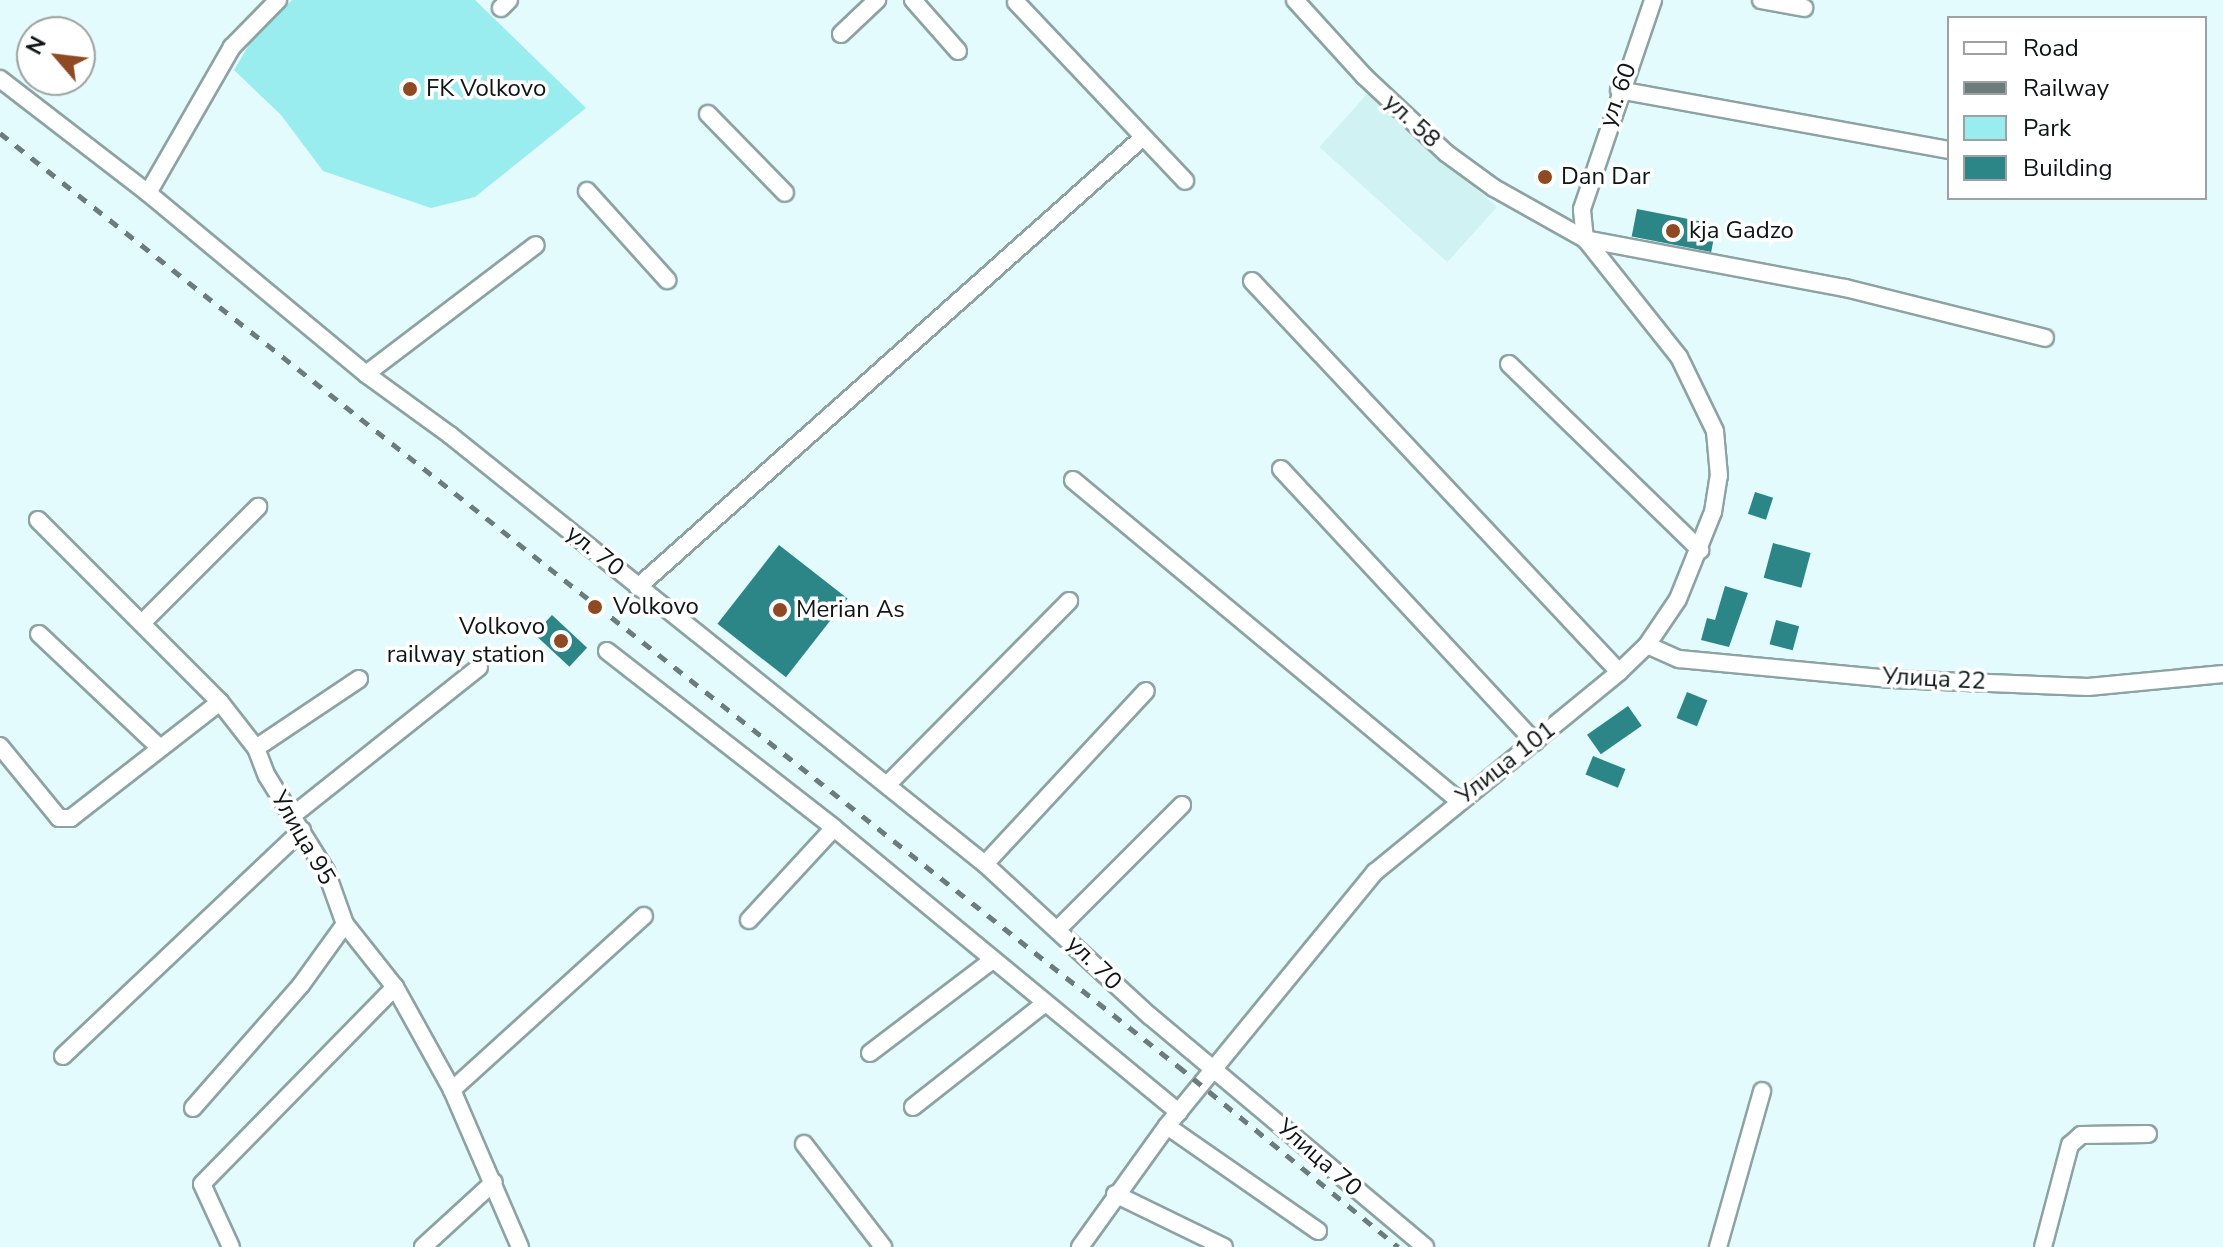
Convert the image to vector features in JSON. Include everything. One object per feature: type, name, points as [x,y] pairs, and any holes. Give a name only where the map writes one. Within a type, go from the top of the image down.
[{"type":"street","points":[[148,193],[232,47],[278,0]]},
{"type":"street","points":[[841,34],[877,0]]},
{"type":"street","points":[[913,0],[958,51]]},
{"type":"street","name":"ул. 58","points":[[1295,0],[1364,76],[1446,153],[1585,239]]},
{"type":"street","name":"ул. 60","points":[[1585,239],[1582,209],[1619,90],[1653,0]]},
{"type":"street","points":[[1761,0],[1804,8]]},
{"type":"street","points":[[1016,2],[1141,139],[1185,181]]},
{"type":"street","name":"ул. 70","points":[[0,79],[148,193],[366,374],[985,864],[1059,928],[1099,971],[1216,1067]]},
{"type":"street","points":[[1619,90],[1947,150]]},
{"type":"street","points":[[708,114],[785,193]]},
{"type":"street","points":[[638,587],[1141,139]]},
{"type":"street","points":[[587,191],[667,280]]},
{"type":"street","points":[[1585,239],[1845,288],[2045,338]]},
{"type":"street","name":"Улица 101","points":[[1080,1247],[1115,1194],[1167,1126],[1375,872],[1458,800],[1535,742],[1619,672],[1647,645],[1678,599],[1700,550],[1719,476],[1715,431],[1679,357],[1585,239]]},
{"type":"street","points":[[366,374],[536,245]]},
{"type":"street","points":[[1252,281],[1619,672]]},
{"type":"street","points":[[1509,364],[1700,550]]},
{"type":"street","points":[[1281,469],[1535,742]]},
{"type":"street","points":[[1073,480],[1458,800]]},
{"type":"street","points":[[143,622],[258,507]]},
{"type":"street","name":"Улица 95","points":[[38,520],[220,702],[256,748],[326,871],[345,924],[395,987],[452,1090],[520,1247]]},
{"type":"street","points":[[887,785],[1069,601]]},
{"type":"street","points":[[39,634],[159,747]]},
{"type":"street","name":"Улица 22","points":[[1647,645],[1679,659],[1891,679],[2088,687],[2223,674]]},
{"type":"street","points":[[607,651],[834,828],[991,961],[1179,1112]]},
{"type":"street","points":[[63,1056],[297,823],[479,667]]},
{"type":"street","points":[[256,748],[359,679]]},
{"type":"street","points":[[985,864],[1146,691]]},
{"type":"street","points":[[0,746],[59,818],[71,818],[220,702]]},
{"type":"street","points":[[1059,928],[1182,805]]},
{"type":"street","points":[[749,920],[834,828]]},
{"type":"street","points":[[452,1090],[644,916]]},
{"type":"street","points":[[193,1108],[301,985],[345,924]]},
{"type":"street","points":[[870,1053],[991,961]]},
{"type":"street","points":[[231,1247],[202,1184],[395,987]]},
{"type":"street","points":[[913,1107],[1044,1004]]},
{"type":"street","name":"Улица 70","points":[[1216,1067],[1427,1246]]},
{"type":"street","points":[[1718,1247],[1762,1091]]},
{"type":"street","points":[[1167,1126],[1318,1231]]},
{"type":"street","points":[[2043,1247],[2070,1145],[2081,1135],[2148,1134]]},
{"type":"street","points":[[804,1144],[883,1247]]},
{"type":"street","points":[[423,1247],[494,1182]]},
{"type":"street","points":[[1115,1194],[1224,1247]]},
{"type":"shaded area","points":[[1369,92],[1497,207],[1447,262],[1319,147]]},
{"type":"green space","name":"FK Volkovo","points":[[292,0],[475,0],[586,108],[475,197],[431,208],[323,171],[281,115],[234,70],[252,40]]},
{"type":"building","name":"kja Gadzo","points":[[1637,209],[1717,224],[1711,252],[1632,236]]},
{"type":"building","points":[[1755,492],[1773,498],[1766,520],[1748,514]]},
{"type":"building","points":[[1773,543],[1811,553],[1801,588],[1764,578]]},
{"type":"building","name":"Merian As","points":[[779,545],[848,599],[786,677],[717,624]]},
{"type":"building","points":[[1725,586],[1748,593],[1729,647],[1701,640],[1707,618],[1715,620]]},
{"type":"building","name":"Volkovo railway station","points":[[552,615],[587,648],[569,667],[534,634]]},
{"type":"building","points":[[1776,620],[1799,626],[1793,650],[1770,644]]},
{"type":"building","points":[[1687,692],[1707,700],[1697,726],[1677,718]]},
{"type":"building","points":[[1628,706],[1642,726],[1601,754],[1587,735]]},
{"type":"building","points":[[1593,756],[1625,769],[1618,788],[1586,775]]},
{"type":"railway","points":[[0,133],[1178,1066],[1398,1247]]},
{"type":"place","name":"FK Volkovo","points":[[410,89]]},
{"type":"place","name":"Dan Dar","points":[[1545,177]]},
{"type":"place","name":"kja Gadzo","points":[[1673,231]]},
{"type":"place","name":"Volkovo","points":[[595,607]]},
{"type":"place","name":"Merian As","points":[[780,610]]},
{"type":"place","name":"Volkovo railway station","points":[[561,641]]}]
